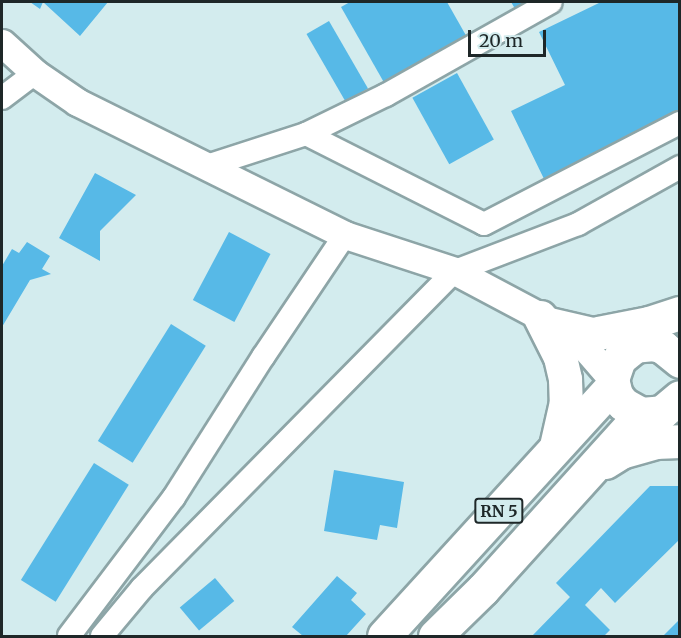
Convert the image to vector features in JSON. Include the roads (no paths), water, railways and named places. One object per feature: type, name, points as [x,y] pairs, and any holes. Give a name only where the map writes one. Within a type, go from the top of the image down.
[{"type":"main road","points":[[597,333],[649,323],[680,314]]},
{"type":"main road","points":[[679,398],[662,412],[641,414],[622,404],[613,382],[614,369],[626,352],[649,344],[680,314]]},
{"type":"main road","name":"RN 5","points":[[544,319],[560,357],[565,379],[563,424],[556,446]]},
{"type":"main road","points":[[649,344],[672,352],[680,361]]},
{"type":"main road","name":"RN 5","points":[[384,636],[613,382]]},
{"type":"main road","name":"RN 5","points":[[435,636],[483,589],[641,414]]},
{"type":"main road","name":"RN 5","points":[[591,471],[621,452],[655,442],[680,441]]},
{"type":"street","points":[[207,166],[306,134],[386,95],[550,2]]},
{"type":"street","points":[[2,43],[34,73],[78,102],[345,235],[454,271],[544,319],[586,349],[613,382]]},
{"type":"street","points":[[2,98],[34,73]]},
{"type":"street","points":[[306,134],[484,224],[680,123]]},
{"type":"street","points":[[102,636],[142,588],[454,271],[578,224],[680,167]]},
{"type":"street","points":[[69,636],[174,497],[263,357],[345,235]]},
{"type":"street","points":[[544,319],[649,344]]}]
